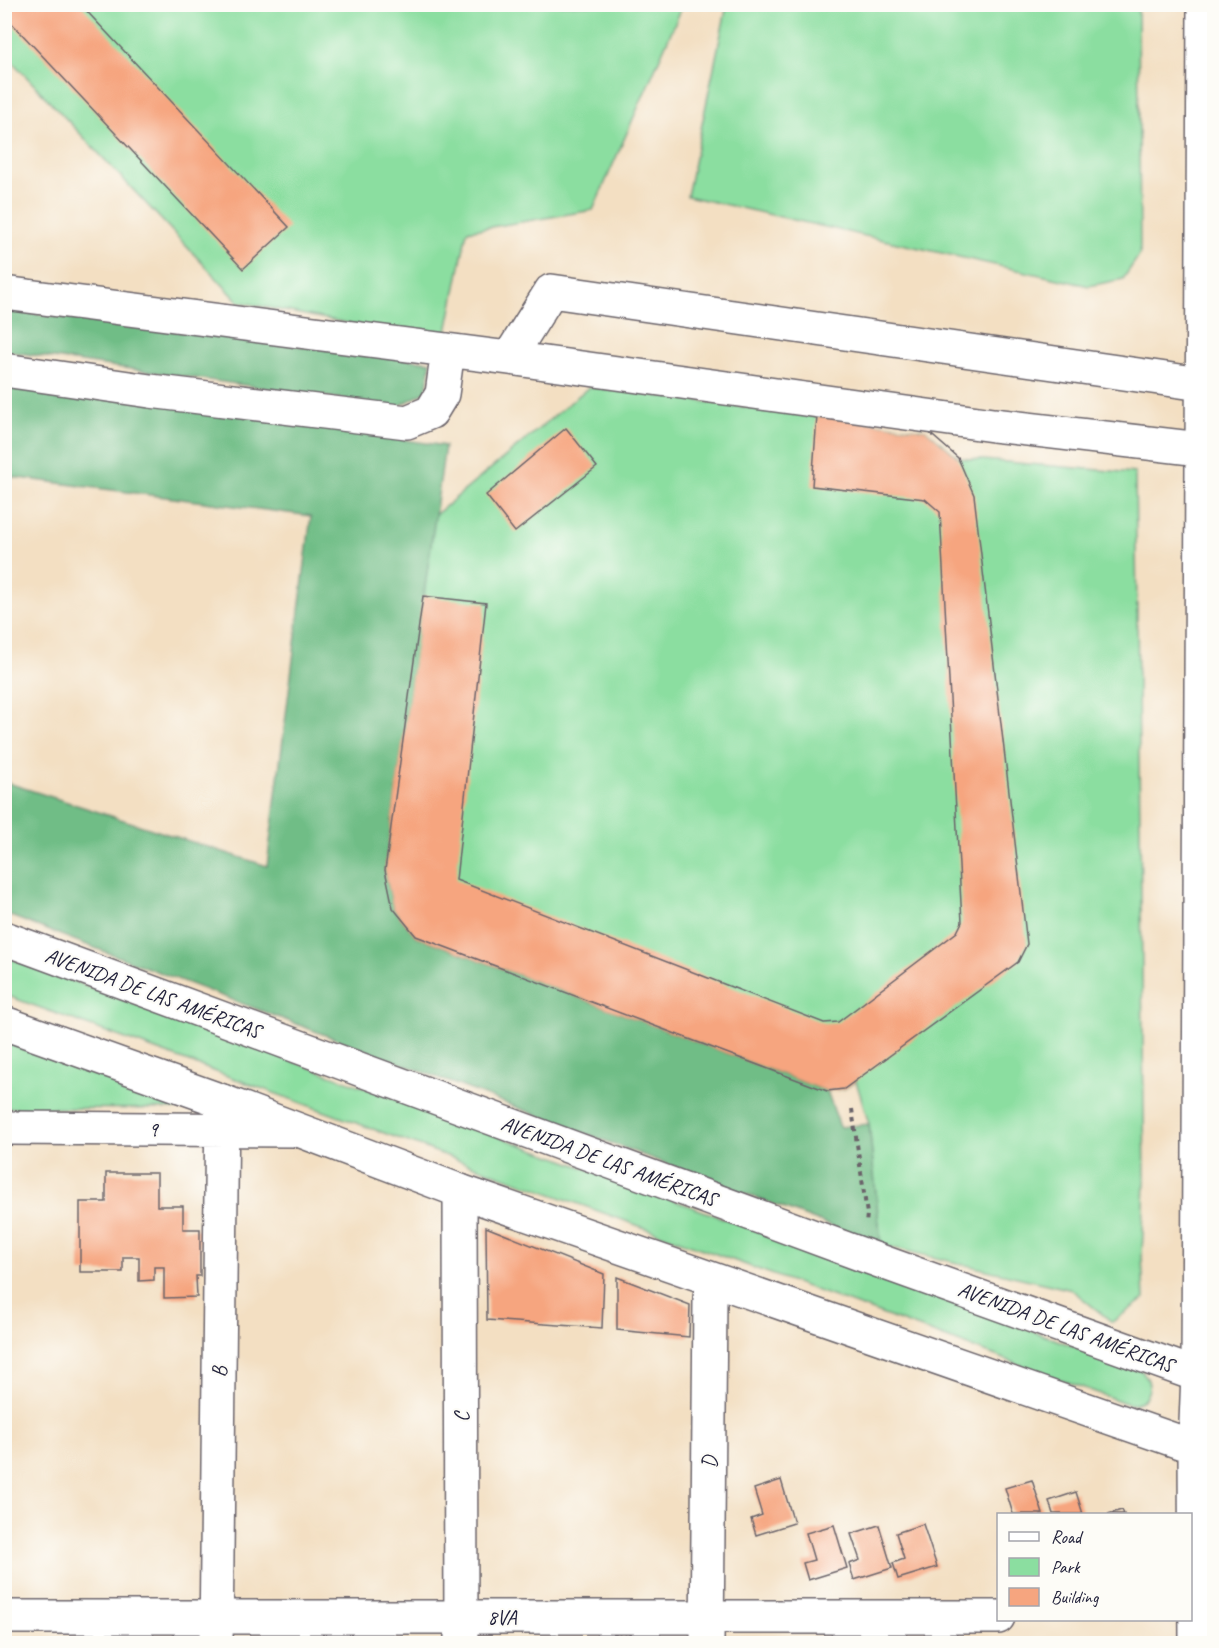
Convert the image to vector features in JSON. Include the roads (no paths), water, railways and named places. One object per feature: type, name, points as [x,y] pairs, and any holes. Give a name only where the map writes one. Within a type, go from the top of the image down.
[{"type":"street","points":[[1194,1626],[1205,1450],[1206,1378],[1208,446],[1201,384],[1209,168],[1204,4]]},
{"type":"street","points":[[509,358],[551,291],[1201,384]]},
{"type":"street","points":[[4,293],[509,358],[982,423],[1208,446]]},
{"type":"street","points":[[4,370],[150,391],[407,422],[431,412],[442,394],[448,350]]},
{"type":"street","name":"AVENIDA DE LAS AMÉRICAS","points":[[4,938],[863,1255],[1206,1378]]},
{"type":"street","points":[[4,1023],[222,1115],[301,1130],[460,1191],[1205,1450]]},
{"type":"street","name":"9","points":[[4,1128],[222,1115]]},
{"type":"street","name":"B","points":[[216,1630],[222,1115]]},
{"type":"street","name":"C","points":[[460,1191],[461,1631]]},
{"type":"street","name":"D","points":[[707,1630],[712,1280]]},
{"type":"street","name":"8VA","points":[[4,1617],[216,1630],[461,1631],[707,1630],[997,1617]]}]
